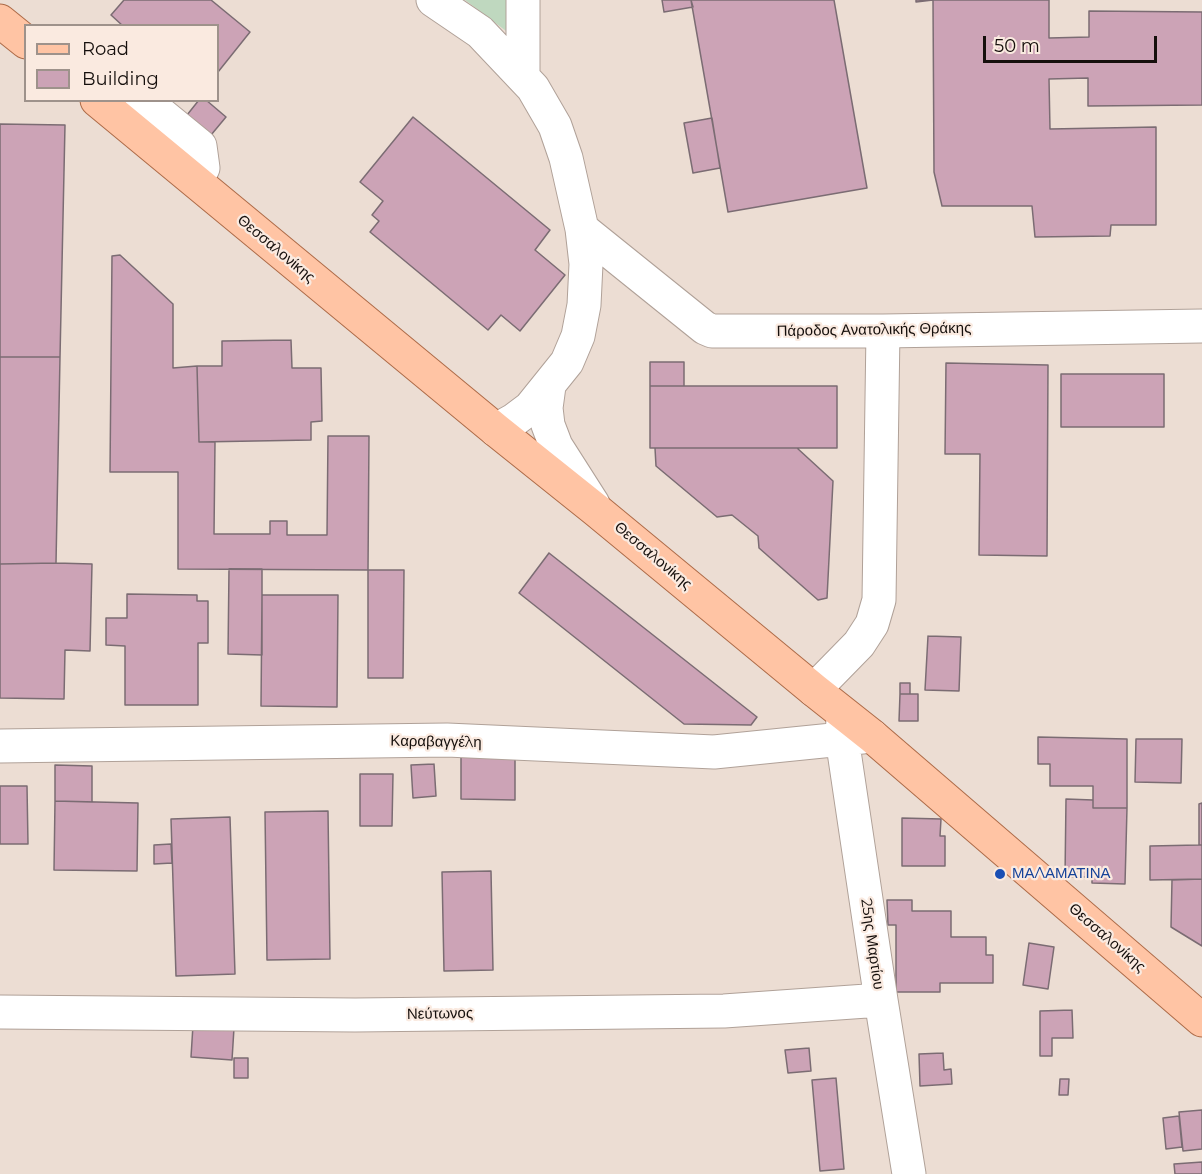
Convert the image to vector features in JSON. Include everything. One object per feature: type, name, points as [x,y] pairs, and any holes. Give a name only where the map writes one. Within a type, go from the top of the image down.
[{"type":"main road","points":[[0,21],[24,40]]},
{"type":"main road","name":"Θεσσαλονίκης","points":[[99,102],[814,690],[853,729],[1196,1009]]},
{"type":"street","points":[[433,0],[480,32],[533,88],[555,126],[566,158],[582,229],[586,264],[584,305],[578,336],[567,362],[530,408],[496,430]]},
{"type":"street","points":[[523,0],[523,77]]},
{"type":"street","points":[[137,114],[156,110],[200,146],[203,168]]},
{"type":"street","name":"Πάροδος Ανατολικής Θράκης","points":[[582,229],[712,332],[1202,326]]},
{"type":"street","points":[[814,690],[859,644],[872,624],[879,600],[883,331]]},
{"type":"street","points":[[549,386],[546,408],[548,425],[568,468],[596,510]]},
{"type":"street","name":"Καραβαγγέλη","points":[[0,746],[447,740],[714,752],[853,729]]},
{"type":"street","name":"25ης Μαρτίου","points":[[853,729],[880,1000],[909,1174]]},
{"type":"street","name":"Νεύτωνος","points":[[0,1012],[355,1015],[724,1011],[880,1000]]},
{"type":"green space","points":[[465,0],[511,0],[514,37]]},
{"type":"building","points":[[124,0],[211,0],[250,32],[219,71],[219,24],[121,24],[111,15]]},
{"type":"building","points":[[662,0],[691,0],[693,7],[664,12]]},
{"type":"building","points":[[691,0],[834,0],[867,188],[728,212]]},
{"type":"building","points":[[933,0],[1049,0],[1049,38],[1089,37],[1089,11],[1202,12],[1202,105],[1088,106],[1088,78],[1049,79],[1050,129],[1156,127],[1156,225],[1111,225],[1110,236],[1035,237],[1032,206],[942,206],[934,172]]},
{"type":"building","points":[[197,102],[208,102],[226,117],[211,135],[187,115]]},
{"type":"building","points":[[413,117],[550,230],[535,250],[565,275],[520,331],[501,315],[488,330],[370,232],[379,221],[372,215],[383,201],[360,182]]},
{"type":"building","points":[[712,118],[720,168],[693,173],[684,123]]},
{"type":"building","points":[[0,124],[65,125],[60,357],[0,357]]},
{"type":"building","points":[[120,255],[173,304],[173,368],[197,366],[199,442],[215,442],[214,534],[270,534],[270,521],[287,521],[287,535],[327,535],[328,436],[369,436],[368,570],[178,569],[178,472],[110,472],[112,256]]},
{"type":"building","points":[[291,340],[292,368],[321,368],[322,421],[311,422],[311,440],[199,442],[197,366],[222,366],[222,341]]},
{"type":"building","points":[[0,357],[60,357],[56,563],[0,564]]},
{"type":"building","points":[[650,362],[684,362],[684,386],[650,386]]},
{"type":"building","points":[[946,363],[1048,365],[1047,556],[979,555],[980,454],[945,454]]},
{"type":"building","points":[[1061,374],[1164,374],[1164,427],[1061,427]]},
{"type":"building","points":[[650,386],[837,386],[837,448],[650,448]]},
{"type":"building","points":[[655,448],[797,448],[833,481],[827,598],[818,600],[759,548],[758,536],[732,515],[717,517],[656,466]]},
{"type":"building","points":[[549,553],[757,717],[751,725],[684,724],[519,593]]},
{"type":"building","points":[[0,564],[92,564],[90,651],[65,650],[64,699],[0,698]]},
{"type":"building","points":[[229,569],[262,569],[262,655],[228,654]]},
{"type":"building","points":[[368,570],[404,570],[403,678],[368,678]]},
{"type":"building","points":[[127,594],[197,595],[197,601],[208,601],[208,643],[198,643],[198,705],[125,705],[125,646],[106,645],[106,618],[127,618]]},
{"type":"building","points":[[262,595],[338,595],[337,707],[261,706]]},
{"type":"building","points":[[928,636],[961,637],[959,691],[925,690]]},
{"type":"building","points":[[900,683],[910,683],[910,694],[900,694]]},
{"type":"building","points":[[900,694],[918,694],[918,721],[899,721]]},
{"type":"building","points":[[1038,737],[1127,739],[1127,808],[1093,808],[1093,786],[1050,786],[1050,764],[1038,764]]},
{"type":"building","points":[[1136,739],[1182,739],[1181,783],[1135,782]]},
{"type":"building","points":[[461,754],[515,755],[515,800],[461,799]]},
{"type":"building","points":[[434,764],[436,796],[413,798],[411,765]]},
{"type":"building","points":[[55,765],[92,766],[92,802],[55,801]]},
{"type":"building","points":[[360,774],[393,774],[392,826],[360,826]]},
{"type":"building","points":[[0,786],[27,786],[28,844],[0,844]]},
{"type":"building","points":[[1066,799],[1093,800],[1093,808],[1127,808],[1125,884],[1092,883],[1092,877],[1065,877]]},
{"type":"building","points":[[55,801],[138,803],[137,871],[54,870]]},
{"type":"building","points":[[1202,803],[1202,845],[1199,845],[1199,804]]},
{"type":"building","points":[[328,811],[330,959],[267,960],[265,812]]},
{"type":"building","points":[[230,817],[235,974],[176,976],[171,819]]},
{"type":"building","points":[[902,818],[941,819],[940,836],[945,836],[945,866],[902,866]]},
{"type":"building","points":[[171,844],[172,863],[154,864],[154,845]]},
{"type":"building","points":[[1202,845],[1202,879],[1150,880],[1150,846]]},
{"type":"building","points":[[491,871],[493,970],[444,971],[442,872]]},
{"type":"building","points":[[1202,879],[1202,946],[1171,927],[1172,880]]},
{"type":"building","points":[[887,900],[912,900],[912,911],[951,911],[951,937],[986,937],[986,955],[993,955],[993,983],[940,983],[940,992],[896,992],[896,925],[888,925]]},
{"type":"building","points":[[1029,943],[1054,947],[1048,989],[1023,985]]},
{"type":"building","points":[[1072,1010],[1073,1038],[1052,1038],[1052,1056],[1040,1056],[1040,1011]]},
{"type":"building","points":[[193,1025],[234,1028],[232,1060],[191,1057]]},
{"type":"building","points":[[809,1048],[811,1071],[788,1073],[785,1050]]},
{"type":"building","points":[[943,1053],[944,1070],[951,1069],[952,1084],[920,1086],[919,1054]]},
{"type":"building","points":[[234,1058],[248,1058],[248,1078],[234,1078]]},
{"type":"building","points":[[836,1078],[844,1169],[820,1171],[812,1080]]},
{"type":"building","points":[[1060,1079],[1069,1079],[1068,1095],[1059,1095]]},
{"type":"building","points":[[1202,1110],[1202,1149],[1183,1151],[1179,1112]]},
{"type":"building","points":[[1179,1116],[1182,1147],[1166,1149],[1163,1118]]},
{"type":"building","points":[[1202,1162],[1202,1174],[1175,1174],[1174,1164]]},
{"type":"place","name":"ΜΑΛΑΜΑΤΙΝΑ","points":[[1000,874]]}]
